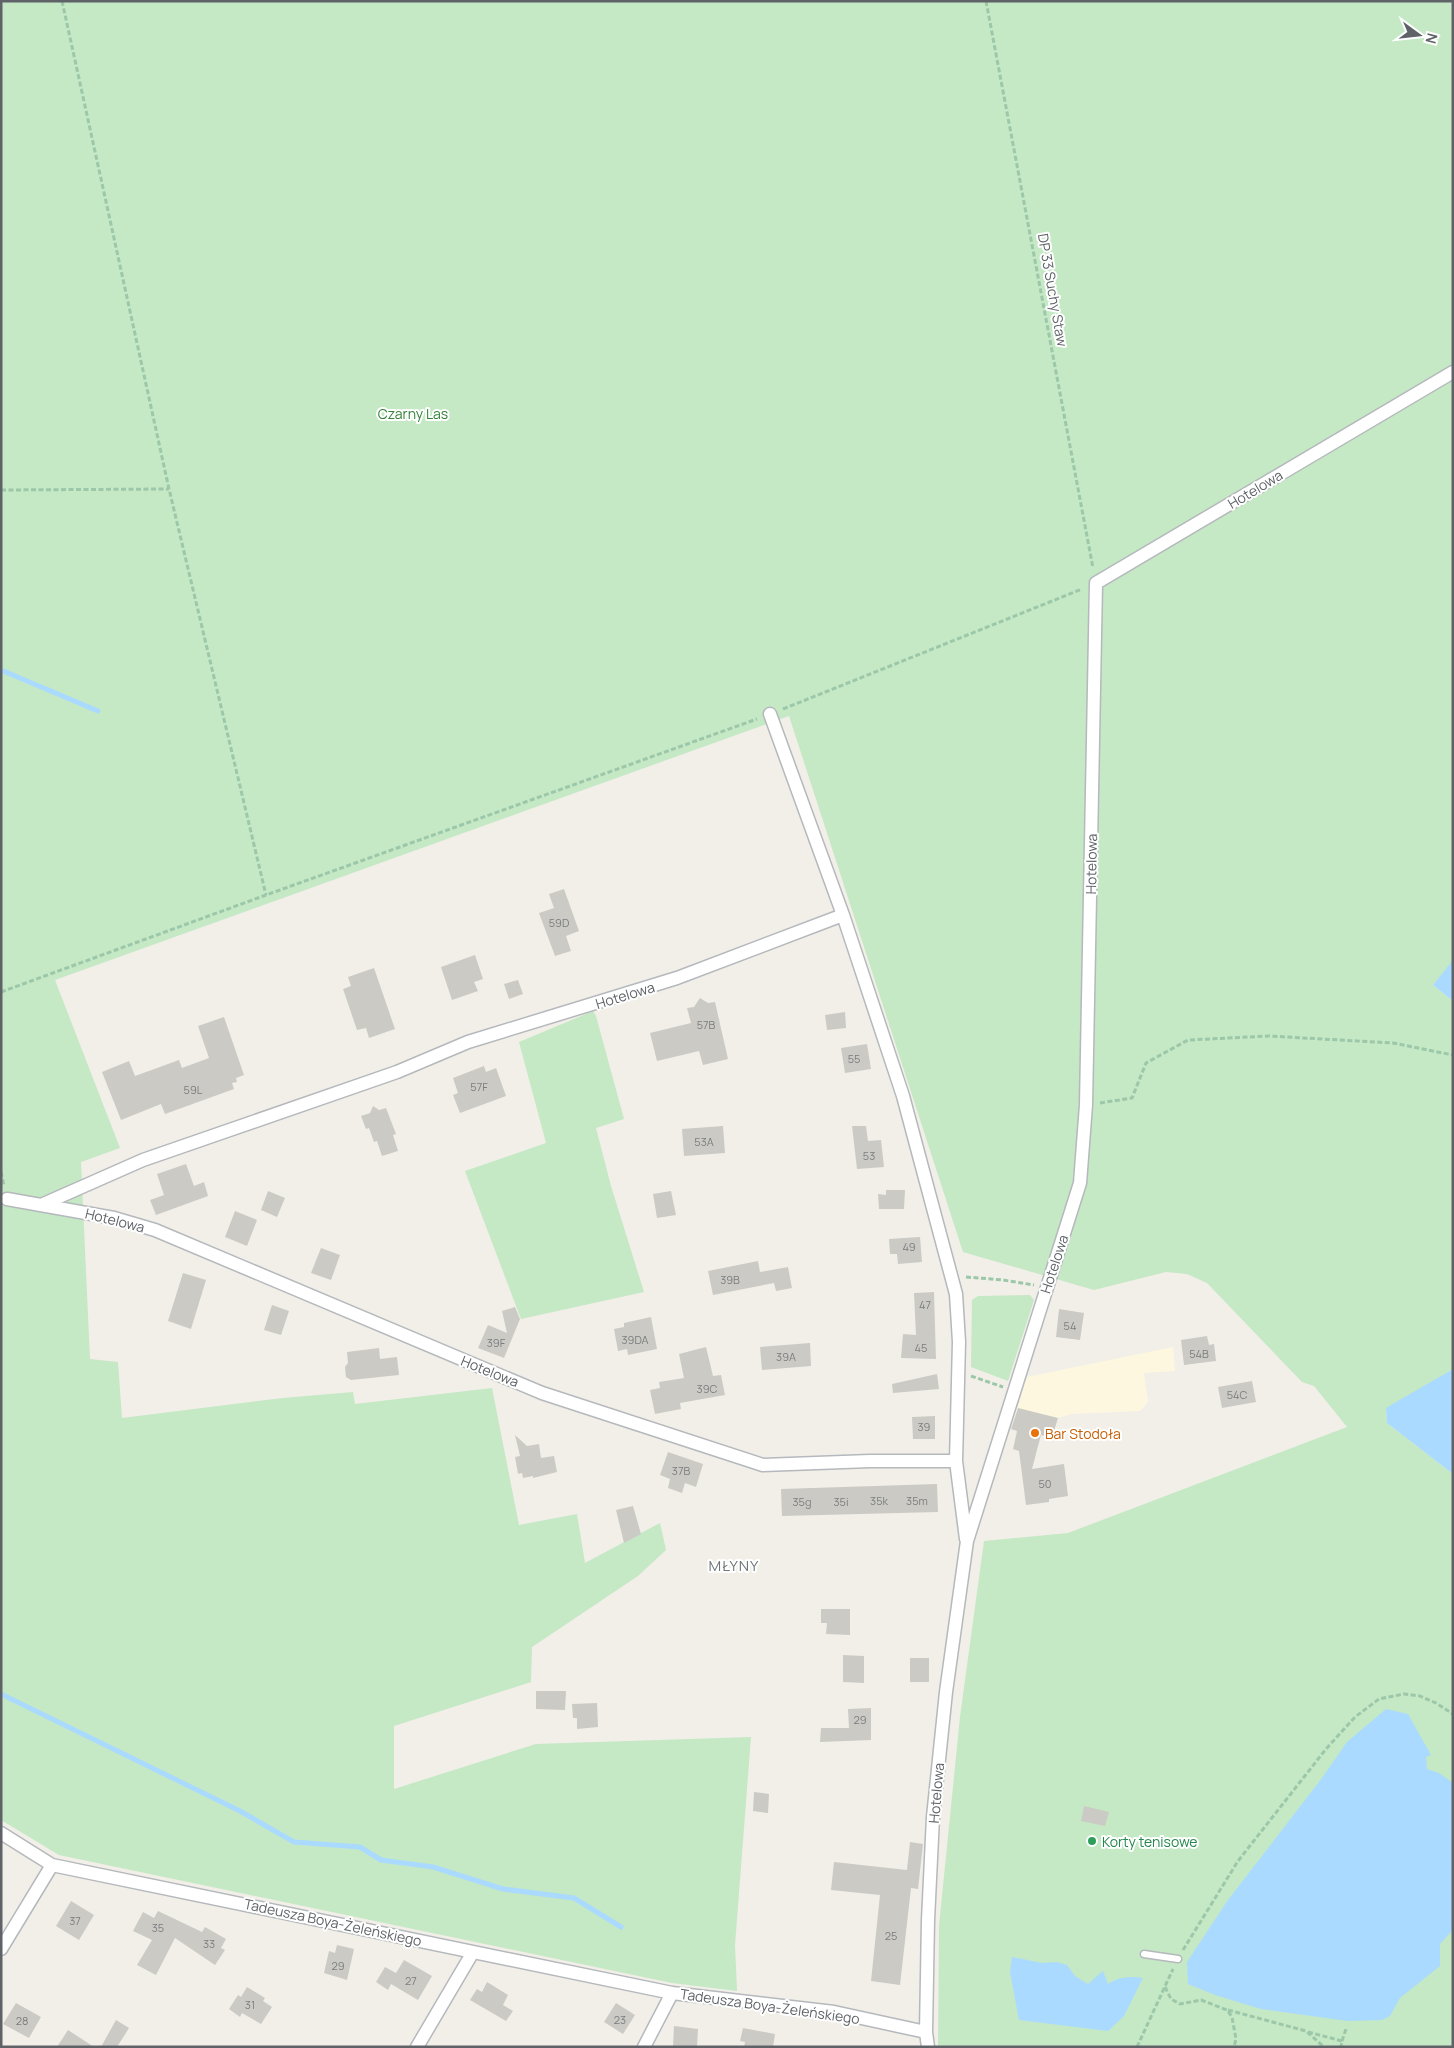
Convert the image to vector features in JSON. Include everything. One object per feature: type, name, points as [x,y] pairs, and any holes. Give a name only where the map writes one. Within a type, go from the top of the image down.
[{"type":"street","name":"Hotelowa","points":[[928,2047],[926,2032],[933,1817],[946,1692],[967,1541],[1080,1183],[1086,1105],[1096,583],[1453,372]]},
{"type":"street","name":"Hotelowa","points":[[770,714],[843,915],[903,1096],[952,1276],[958,1313],[956,1461],[967,1541]]},
{"type":"street","name":"Hotelowa","points":[[41,1205],[143,1160],[397,1072],[468,1042],[677,978],[843,915]]},
{"type":"street","name":"Hotelowa","points":[[7,1199],[114,1218],[156,1230],[542,1392],[763,1465],[870,1461],[956,1461]]},
{"type":"street","name":"Tadeusza Boya-Żeleńskiego","points":[[1,1833],[52,1865],[672,1993],[834,2012],[926,2032]]},
{"type":"street","points":[[1,1948],[52,1865]]},
{"type":"street","points":[[417,2047],[473,1952]]},
{"type":"street","name":"Tadeusza Boya-Żeleńskiego","points":[[644,2047],[672,1993]]},
{"type":"lane","points":[[1144,1954],[1178,1959]]},
{"type":"path","points":[[62,1],[169,489],[266,895]]},
{"type":"path","name":"DP 33 Suchy Staw","points":[[986,1],[1096,583]]},
{"type":"path","points":[[1,490],[169,489]]},
{"type":"path","points":[[1,992],[770,714],[1096,583]]},
{"type":"path","points":[[1086,1105],[1132,1098],[1146,1064],[1188,1040],[1269,1036],[1393,1043],[1453,1055]]},
{"type":"path","points":[[952,1276],[1004,1280],[1047,1287]]},
{"type":"path","points":[[958,1373],[1014,1390]]},
{"type":"path","points":[[1137,2047],[1178,1959],[1238,1861],[1326,1749],[1355,1717],[1379,1699],[1404,1694],[1420,1696],[1436,1703],[1453,1714]]},
{"type":"path","points":[[1165,1987],[1171,1999],[1180,2004],[1200,2000],[1227,2010],[1342,2041]]},
{"type":"path","points":[[1227,2010],[1232,2017],[1236,2040],[1234,2047]]},
{"type":"path","points":[[1341,2047],[1346,2029]]},
{"type":"path","points":[[1306,2032],[1324,2047]]},
{"type":"shaded area","points":[[1173,1347],[1175,1371],[1144,1373],[1148,1402],[1140,1411],[1071,1414],[1058,1418],[1053,1438],[1041,1435],[1036,1455],[1013,1449],[1017,1431],[1011,1429],[1027,1377]]},
{"type":"green space","name":"Czarny Las","points":[[1,1],[1453,1],[1453,962],[1433,985],[1453,1001],[1453,1369],[1386,1409],[1387,1423],[1453,1474],[1453,2047],[938,2047],[939,1926],[960,1717],[984,1541],[1068,1533],[1347,1427],[1314,1386],[1302,1382],[1207,1283],[1187,1274],[1166,1272],[1094,1290],[963,1252],[789,716],[55,980],[120,1148],[81,1162],[90,1359],[118,1362],[122,1418],[283,1398],[353,1392],[355,1404],[492,1388],[519,1525],[577,1514],[585,1563],[660,1523],[666,1550],[638,1576],[532,1647],[531,1682],[394,1726],[394,1789],[536,1744],[751,1737],[735,1945],[737,1991],[672,1983],[59,1855],[1,1820]]},
{"type":"green space","points":[[593,1011],[596,1016],[624,1119],[596,1128],[611,1186],[644,1292],[521,1319],[465,1171],[546,1143],[519,1042]]},
{"type":"green space","points":[[1030,1295],[1034,1300],[1008,1381],[971,1367],[972,1300],[978,1296]]},
{"type":"water","points":[[1453,960],[1453,1001],[1433,985]]},
{"type":"water","points":[[1453,1369],[1453,1474],[1387,1423],[1386,1408]]},
{"type":"water","points":[[1386,1709],[1408,1714],[1431,1755],[1426,1757],[1427,1769],[1439,1773],[1453,1783],[1453,1930],[1440,1944],[1440,1966],[1400,1998],[1390,2016],[1382,2020],[1348,2021],[1261,2009],[1215,1995],[1188,1984],[1187,1962],[1228,1900],[1322,1778],[1347,1742]]},
{"type":"water","points":[[1012,1957],[1042,1963],[1057,1962],[1067,1965],[1075,1976],[1088,1984],[1103,1971],[1108,1984],[1125,1978],[1143,1978],[1124,2016],[1108,2031],[1019,2020],[1010,1972]]},
{"type":"building","points":[[564,889],[579,931],[566,936],[571,951],[555,956],[539,913],[554,908],[549,894]]},
{"type":"building","points":[[475,955],[483,979],[474,982],[478,991],[452,1000],[441,967]]},
{"type":"building","points":[[374,968],[395,1029],[369,1038],[366,1028],[357,1030],[343,989],[351,986],[348,977]]},
{"type":"building","points":[[518,980],[523,994],[509,999],[504,984]]},
{"type":"building","points":[[700,998],[708,1003],[715,1002],[728,1059],[703,1065],[699,1051],[657,1061],[650,1033],[691,1023],[687,1008],[694,1007]]},
{"type":"building","points":[[845,1012],[846,1028],[827,1030],[825,1015]]},
{"type":"building","points":[[224,1017],[244,1075],[236,1078],[237,1082],[232,1083],[234,1089],[165,1114],[161,1104],[121,1120],[102,1072],[129,1061],[135,1076],[179,1060],[182,1068],[209,1058],[198,1026]]},
{"type":"building","points":[[867,1044],[871,1069],[845,1073],[841,1048]]},
{"type":"building","points":[[484,1066],[486,1072],[496,1068],[506,1096],[460,1113],[453,1095],[458,1093],[453,1078]]},
{"type":"building","points":[[373,1106],[379,1110],[386,1108],[396,1134],[393,1135],[398,1151],[382,1156],[377,1141],[374,1142],[369,1128],[366,1129],[361,1116],[370,1113]]},
{"type":"building","points":[[723,1126],[725,1153],[684,1156],[682,1129]]},
{"type":"building","points":[[852,1126],[866,1126],[868,1141],[881,1140],[884,1167],[857,1169]]},
{"type":"building","points":[[186,1164],[194,1186],[204,1182],[208,1196],[156,1215],[150,1200],[164,1195],[157,1174]]},
{"type":"building","points":[[886,1190],[905,1190],[904,1209],[879,1209],[878,1194],[886,1195]]},
{"type":"building","points":[[268,1191],[285,1198],[277,1217],[261,1210]]},
{"type":"building","points":[[671,1191],[676,1215],[657,1218],[653,1194]]},
{"type":"building","points":[[235,1211],[257,1220],[247,1246],[225,1237]]},
{"type":"building","points":[[920,1237],[922,1262],[898,1264],[897,1254],[890,1254],[889,1239]]},
{"type":"building","points":[[321,1248],[340,1255],[331,1280],[311,1273]]},
{"type":"building","points":[[758,1261],[760,1272],[788,1267],[792,1288],[776,1291],[774,1283],[713,1295],[708,1271]]},
{"type":"building","points":[[183,1273],[206,1280],[191,1329],[168,1321]]},
{"type":"building","points":[[934,1292],[936,1359],[901,1358],[903,1334],[916,1335],[914,1293]]},
{"type":"building","points":[[272,1305],[289,1311],[281,1335],[264,1330]]},
{"type":"building","points":[[515,1307],[520,1319],[504,1358],[478,1348],[488,1325],[507,1333],[502,1311]]},
{"type":"building","points":[[1059,1309],[1084,1313],[1080,1340],[1056,1337]]},
{"type":"building","points":[[651,1317],[657,1349],[628,1355],[627,1349],[618,1351],[614,1329],[624,1327],[624,1323]]},
{"type":"building","points":[[1207,1336],[1209,1345],[1214,1344],[1216,1361],[1184,1365],[1181,1340]]},
{"type":"building","points":[[810,1343],[811,1366],[762,1370],[760,1347]]},
{"type":"building","points":[[706,1347],[713,1376],[721,1375],[725,1395],[680,1403],[681,1409],[655,1414],[650,1390],[660,1388],[659,1382],[684,1378],[679,1354]]},
{"type":"building","points":[[379,1348],[380,1359],[397,1357],[399,1375],[351,1380],[346,1377],[347,1352]]},
{"type":"building","points":[[937,1374],[939,1389],[893,1393],[892,1384]]},
{"type":"building","points":[[1252,1381],[1256,1402],[1222,1408],[1218,1387]]},
{"type":"building","points":[[1018,1408],[1058,1418],[1052,1438],[1041,1435],[1032,1469],[1064,1464],[1068,1496],[1049,1499],[1049,1502],[1026,1505],[1019,1451],[1013,1449],[1017,1431],[1011,1429]]},
{"type":"building","points":[[935,1416],[935,1439],[913,1439],[912,1417]]},
{"type":"building","points":[[515,1435],[527,1446],[539,1444],[541,1458],[554,1456],[557,1472],[533,1478],[533,1476],[523,1478],[522,1473],[518,1474],[515,1457],[520,1456]]},
{"type":"building","points":[[668,1452],[703,1464],[696,1487],[685,1483],[682,1493],[668,1488],[670,1479],[660,1475]]},
{"type":"building","points":[[937,1484],[938,1512],[782,1516],[781,1489]]},
{"type":"building","points":[[633,1506],[641,1534],[624,1543],[616,1510]]},
{"type":"building","points":[[821,1609],[850,1609],[850,1635],[826,1634],[827,1623],[821,1623]]},
{"type":"building","points":[[843,1655],[864,1656],[864,1683],[843,1682]]},
{"type":"building","points":[[910,1658],[929,1658],[929,1682],[910,1682]]},
{"type":"building","points":[[536,1691],[566,1691],[565,1710],[536,1709]]},
{"type":"building","points":[[597,1703],[598,1727],[577,1729],[577,1718],[573,1718],[572,1704]]},
{"type":"building","points":[[871,1708],[871,1740],[820,1742],[821,1728],[849,1728],[848,1709]]},
{"type":"building","points":[[754,1792],[769,1794],[768,1813],[753,1811]]},
{"type":"building","points":[[1084,1806],[1109,1812],[1105,1826],[1081,1821]]},
{"type":"building","points":[[910,1842],[923,1844],[918,1889],[911,1888],[900,1985],[871,1981],[880,1895],[831,1890],[834,1862],[907,1870]]},
{"type":"building","points":[[71,1901],[94,1915],[79,1940],[56,1926]]},
{"type":"building","points":[[158,1911],[202,1932],[205,1927],[226,1939],[221,1948],[225,1950],[215,1965],[175,1938],[156,1975],[137,1965],[152,1940],[133,1931],[143,1912],[154,1918]]},
{"type":"building","points":[[337,1945],[354,1949],[347,1980],[324,1973],[329,1951],[335,1953]]},
{"type":"building","points":[[404,1960],[432,1976],[418,2000],[391,1984],[388,1990],[376,1982],[385,1967],[396,1973]]},
{"type":"building","points":[[487,1982],[508,1995],[503,2005],[513,2011],[506,2021],[470,2000],[477,1989],[482,1992]]},
{"type":"building","points":[[247,1987],[265,1998],[263,2001],[272,2007],[261,2024],[242,2013],[240,2017],[229,2009],[238,1995],[241,1997]]},
{"type":"building","points":[[16,2003],[41,2017],[29,2038],[3,2024]]},
{"type":"building","points":[[616,2003],[635,2015],[623,2034],[604,2022]]},
{"type":"building","points":[[116,2020],[129,2028],[117,2047],[101,2047]]},
{"type":"building","points":[[674,2026],[698,2029],[697,2047],[673,2047]]},
{"type":"building","points":[[743,2028],[775,2034],[773,2047],[744,2047],[745,2042],[740,2041]]},
{"type":"building","points":[[68,2030],[94,2047],[57,2047]]},
{"type":"waterway","points":[[1,670],[98,711]]},
{"type":"waterway","points":[[1,1694],[240,1811],[294,1842],[360,1847],[381,1860],[433,1867],[503,1889],[574,1898],[621,1927]]},
{"type":"place","name":"Bar Stodoła","points":[[1035,1433]]},
{"type":"place","name":"Korty tenisowe","points":[[1092,1841]]},
{"type":"district","name":"MŁYNY","points":[[734,1565]]}]
